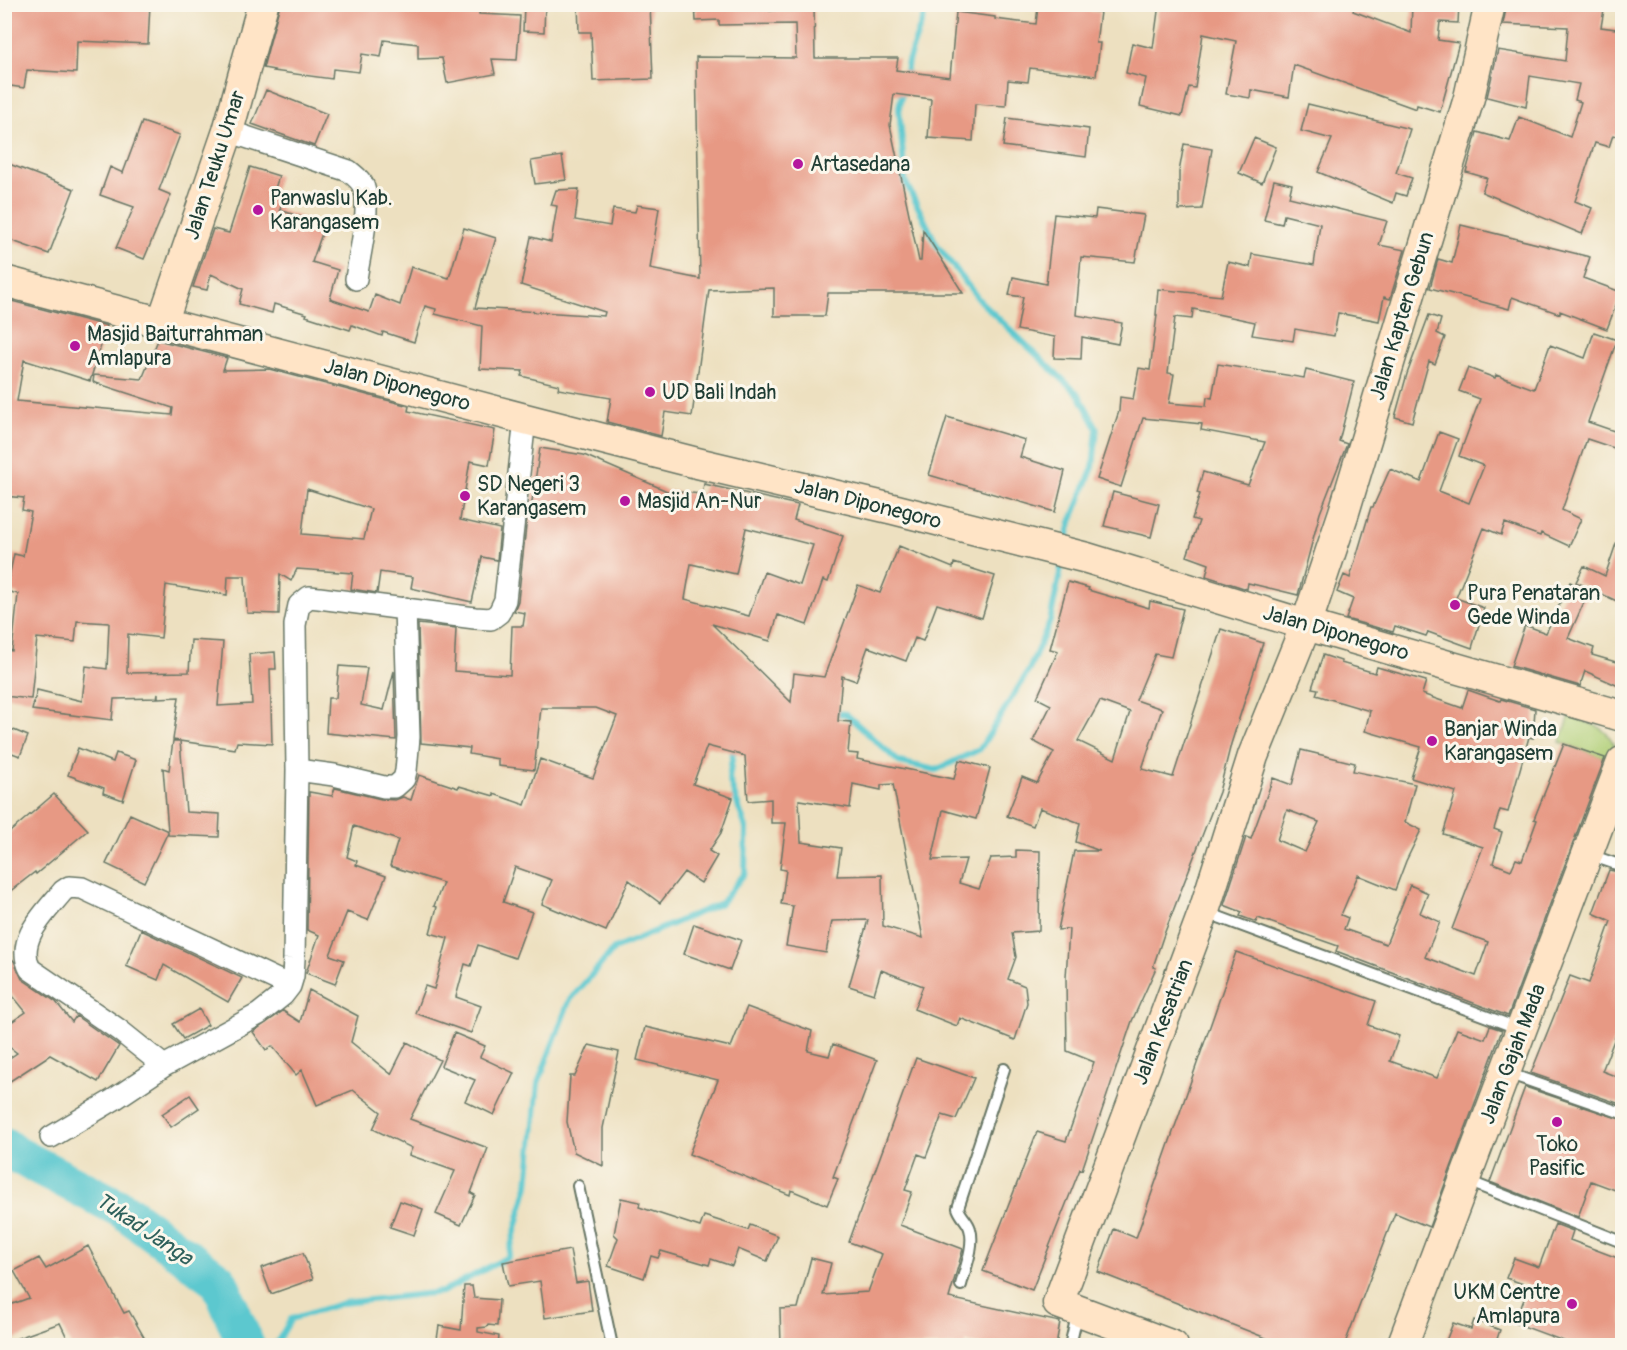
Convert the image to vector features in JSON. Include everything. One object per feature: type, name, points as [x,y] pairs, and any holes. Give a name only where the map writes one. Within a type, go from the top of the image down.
[{"type":"street","name":"Jalan Teuku Umar","points":[[162,323],[228,131],[263,4]]},
{"type":"street","name":"Jalan Kapten Gebun","points":[[1306,625],[1344,512],[1469,98],[1490,4]]},
{"type":"street","points":[[228,131],[349,171],[358,178],[364,188],[366,203],[356,279]]},
{"type":"street","name":"Jalan Diponegoro","points":[[4,281],[525,419],[1087,558],[1306,625],[1623,716]]},
{"type":"street","points":[[51,1137],[164,1066],[259,1014],[283,995],[290,986],[294,959],[297,770],[295,625],[299,604],[309,597],[491,619],[503,608],[508,581],[525,419]]},
{"type":"street","points":[[297,770],[334,775],[384,787],[395,787],[404,779],[409,737],[405,608]]},
{"type":"street","name":"Jalan Kesatrian","points":[[1173,1346],[1058,1303],[1204,911],[1253,756],[1306,625]]},
{"type":"street","name":"Jalan Gajah Mada","points":[[1402,1346],[1623,762]]},
{"type":"street","points":[[164,1066],[119,1030],[30,969],[25,960],[27,939],[63,891],[69,887],[82,888],[290,986]]},
{"type":"lane","points":[[1587,853],[1623,866]]},
{"type":"lane","points":[[1204,911],[1523,1031]]},
{"type":"lane","points":[[961,1285],[971,1240],[970,1227],[960,1216],[958,1208],[1004,1069]]},
{"type":"lane","points":[[1506,1072],[1623,1113]]},
{"type":"lane","points":[[1465,1180],[1623,1242]]},
{"type":"lane","points":[[578,1186],[612,1346]]},
{"type":"lane","points":[[1070,1346],[1078,1311]]},
{"type":"green space","points":[[1570,716],[1593,724],[1605,732],[1614,745],[1616,753],[1609,760],[1560,742]]},
{"type":"building","points":[[4,4],[150,4],[148,44],[77,41],[76,73],[27,70],[24,88],[4,85]]},
{"type":"building","points":[[280,4],[480,4],[479,14],[520,16],[517,60],[492,59],[495,74],[447,83],[442,58],[418,59],[418,44],[384,40],[381,57],[362,54],[359,72],[333,69],[332,79],[273,71],[263,68]]},
{"type":"building","points":[[524,4],[545,4],[544,32],[523,31]]},
{"type":"building","points":[[578,4],[650,4],[653,79],[593,81],[591,32],[579,32]]},
{"type":"building","points":[[695,4],[770,4],[770,11],[814,6],[815,58],[898,58],[896,70],[950,77],[956,12],[1036,24],[1038,7],[1100,12],[1096,43],[1100,43],[1096,76],[1030,68],[1028,82],[1008,80],[1006,106],[975,104],[973,141],[928,138],[931,99],[894,94],[890,125],[919,261],[921,261],[923,230],[963,293],[828,293],[825,316],[774,316],[774,288],[709,290],[692,416],[665,412],[661,436],[607,422],[611,398],[558,389],[559,385],[521,376],[523,371],[480,369],[482,326],[435,314],[436,309],[425,306],[414,342],[383,332],[382,336],[352,325],[350,330],[274,304],[272,313],[239,304],[243,289],[211,274],[207,290],[193,287],[213,229],[229,233],[250,167],[279,176],[273,195],[283,198],[280,210],[325,225],[312,262],[338,270],[330,299],[369,312],[375,295],[400,305],[411,267],[449,278],[464,228],[496,238],[475,308],[604,316],[605,312],[521,285],[531,237],[551,242],[557,206],[551,205],[556,190],[579,189],[575,220],[610,226],[613,209],[635,212],[637,205],[659,208],[650,269],[700,279],[696,57],[796,58],[795,24],[719,25],[719,20],[696,21]]},
{"type":"building","points":[[1159,4],[1356,4],[1353,11],[1411,33],[1412,4],[1459,4],[1458,23],[1440,22],[1438,40],[1459,43],[1440,112],[1417,105],[1416,109],[1294,65],[1289,97],[1251,90],[1250,98],[1226,94],[1236,41],[1203,34],[1195,88],[1189,87],[1182,116],[1140,106],[1146,78],[1126,73],[1132,43],[1153,48]]},
{"type":"building","points":[[1507,4],[1605,4],[1601,27],[1623,30],[1623,137],[1613,135],[1609,147],[1595,143],[1575,201],[1592,208],[1582,234],[1482,192],[1487,178],[1466,172],[1477,132],[1510,141],[1519,117],[1570,137],[1581,102],[1575,100],[1579,84],[1530,76],[1526,107],[1487,97],[1498,50],[1565,61],[1568,27],[1503,24]]},
{"type":"building","points":[[266,90],[327,114],[314,146],[252,124]]},
{"type":"building","points":[[1308,104],[1410,129],[1396,173],[1412,178],[1406,196],[1396,193],[1393,203],[1318,172],[1332,139],[1301,131]]},
{"type":"building","points":[[1007,118],[1089,129],[1086,157],[1003,146]]},
{"type":"building","points":[[142,122],[180,135],[159,190],[171,195],[144,259],[116,248],[134,207],[100,195],[110,167],[123,173]]},
{"type":"building","points":[[1254,138],[1276,147],[1262,183],[1239,173]]},
{"type":"building","points":[[1184,144],[1212,149],[1202,209],[1179,210],[1179,172]]},
{"type":"building","points":[[562,156],[566,180],[535,184],[531,161]]},
{"type":"building","points":[[4,162],[74,189],[49,254],[4,238]]},
{"type":"building","points":[[1274,180],[1292,184],[1289,197],[1387,221],[1379,245],[1405,250],[1390,299],[1384,297],[1379,321],[1338,313],[1334,336],[1295,329],[1293,341],[1252,335],[1255,322],[1193,309],[1192,319],[1175,317],[1168,373],[1174,374],[1169,403],[1206,406],[1207,397],[1212,398],[1218,364],[1304,378],[1306,370],[1354,382],[1339,441],[1347,444],[1320,513],[1298,595],[1248,583],[1247,589],[1206,576],[1209,564],[1187,556],[1199,521],[1192,519],[1200,494],[1197,493],[1203,472],[1248,485],[1265,442],[1201,430],[1202,424],[1143,418],[1121,487],[1097,479],[1119,411],[1120,397],[1133,399],[1139,368],[1150,370],[1158,289],[1221,296],[1228,262],[1250,267],[1252,254],[1314,265],[1320,224],[1284,215],[1282,224],[1264,220]]},
{"type":"building","points":[[1096,209],[1144,215],[1135,262],[1081,257],[1076,315],[1122,323],[1118,344],[1082,337],[1081,359],[1054,358],[1055,337],[1017,330],[1023,297],[1009,295],[1013,277],[1046,284],[1054,214],[1095,218]]},
{"type":"building","points":[[1461,225],[1590,257],[1583,278],[1621,292],[1607,329],[1560,311],[1560,314],[1512,297],[1509,309],[1430,288],[1438,259],[1452,263]]},
{"type":"building","points":[[4,299],[107,326],[90,381],[24,360],[17,401],[172,415],[173,408],[93,382],[94,375],[142,379],[158,340],[227,358],[223,370],[269,369],[409,406],[408,411],[495,430],[489,465],[470,461],[460,520],[500,529],[497,560],[482,557],[472,602],[411,588],[413,577],[380,572],[377,593],[351,589],[353,573],[297,569],[291,581],[280,574],[279,614],[247,613],[245,576],[228,576],[227,595],[166,585],[161,638],[128,634],[127,673],[189,672],[191,640],[223,642],[218,706],[252,704],[249,654],[275,652],[276,669],[270,669],[272,744],[237,742],[235,749],[173,740],[179,697],[158,698],[158,693],[157,698],[114,699],[112,720],[32,710],[37,690],[82,701],[86,666],[107,669],[109,623],[77,621],[75,642],[37,638],[31,699],[4,696],[4,650],[12,651],[18,594],[6,591],[14,554],[23,556],[31,512],[22,510],[24,498],[4,496]],"holes":[[[307,489],[371,509],[364,539],[302,534]]]},
{"type":"building","points":[[1429,315],[1441,319],[1437,333],[1445,337],[1435,364],[1429,361],[1412,422],[1395,417],[1407,374]]},
{"type":"building","points":[[1594,332],[1617,340],[1588,422],[1623,434],[1623,451],[1587,439],[1562,510],[1581,519],[1569,546],[1541,533],[1540,536],[1505,523],[1501,535],[1484,528],[1456,598],[1484,608],[1472,648],[1428,632],[1426,636],[1395,626],[1393,632],[1346,619],[1353,599],[1337,592],[1344,575],[1350,578],[1371,507],[1390,469],[1421,482],[1439,432],[1458,439],[1439,491],[1469,503],[1484,466],[1459,456],[1480,399],[1459,391],[1468,368],[1495,378],[1496,375],[1534,389],[1550,345],[1585,358]]},
{"type":"building","points":[[947,417],[1025,440],[1020,457],[1065,471],[1055,512],[929,475]]},
{"type":"building","points":[[540,448],[584,455],[667,491],[702,494],[704,484],[798,505],[794,520],[843,536],[828,582],[823,580],[807,625],[778,615],[770,641],[712,624],[791,702],[794,673],[824,677],[858,585],[880,593],[899,546],[953,568],[954,563],[995,576],[982,618],[937,604],[923,641],[915,638],[906,661],[868,647],[856,681],[842,676],[838,721],[851,722],[848,753],[858,754],[857,759],[954,779],[959,760],[990,768],[976,819],[943,810],[932,860],[966,859],[959,883],[979,889],[991,858],[1016,857],[1016,850],[1040,851],[1039,931],[1012,933],[1016,957],[1008,979],[1025,986],[1027,1003],[1015,1040],[960,1018],[957,1026],[914,1009],[923,986],[881,970],[874,994],[849,986],[868,920],[832,921],[826,953],[786,946],[793,906],[781,904],[786,870],[780,869],[786,823],[771,823],[771,799],[748,801],[745,756],[707,746],[693,784],[733,798],[721,833],[709,851],[717,856],[701,883],[684,872],[660,903],[629,880],[606,931],[542,904],[552,880],[515,867],[503,902],[532,912],[515,958],[478,945],[471,966],[465,964],[456,997],[481,1006],[471,1033],[415,1013],[425,986],[434,989],[448,938],[430,933],[437,907],[434,906],[443,883],[390,866],[398,840],[354,826],[347,857],[357,861],[356,865],[386,876],[368,920],[347,912],[330,955],[344,960],[335,984],[306,973],[319,935],[307,930],[309,792],[332,796],[335,788],[381,799],[395,800],[403,797],[411,800],[419,775],[458,788],[459,786],[494,796],[494,794],[525,805],[540,759],[593,778],[617,716],[596,708],[541,708],[534,770],[498,766],[498,759],[469,754],[470,748],[421,743],[418,624],[456,628],[454,671],[510,675],[512,626],[523,626],[525,613],[514,611],[518,601],[528,508],[531,508]],"holes":[[[746,528],[813,545],[800,585],[764,572],[749,616],[685,599],[691,564],[736,574]],[[853,784],[881,790],[881,785],[893,784],[923,938],[883,926],[882,875],[837,876],[841,848],[801,842],[799,800],[850,808]]]},
{"type":"building","points":[[1113,492],[1159,504],[1151,537],[1104,526]]},
{"type":"building","points":[[1620,532],[1623,533],[1623,604],[1576,582],[1584,566],[1605,576]]},
{"type":"building","points":[[1068,582],[1149,608],[1150,601],[1183,609],[1171,657],[1155,654],[1136,700],[1162,709],[1142,769],[1173,777],[1221,629],[1263,643],[1231,744],[1219,792],[1163,937],[1153,967],[1156,968],[1132,1021],[1082,1170],[1080,1169],[1032,1290],[983,1271],[1037,1132],[1066,1141],[1094,1062],[1067,1051],[1066,978],[1069,929],[1058,930],[1074,851],[1100,851],[1076,842],[1080,823],[1040,808],[1033,826],[1007,816],[1022,777],[1037,783],[1054,752],[1033,741],[1051,705],[1037,698],[1058,651],[1050,649]],"holes":[[[1100,701],[1130,712],[1115,759],[1078,741]]]},
{"type":"building","points":[[1570,582],[1589,591],[1568,638],[1594,648],[1592,655],[1623,664],[1623,688],[1585,671],[1580,686],[1511,666],[1525,625],[1546,633]]},
{"type":"building","points":[[1323,655],[1375,673],[1377,667],[1426,681],[1422,694],[1462,708],[1468,690],[1500,701],[1501,699],[1535,709],[1533,738],[1529,737],[1508,812],[1500,810],[1494,829],[1502,832],[1493,863],[1511,870],[1516,859],[1522,861],[1537,820],[1534,819],[1564,744],[1605,758],[1508,1016],[1336,951],[1338,946],[1258,918],[1256,922],[1240,916],[1242,912],[1224,905],[1246,837],[1251,839],[1273,778],[1292,785],[1301,750],[1355,763],[1353,771],[1415,784],[1405,822],[1421,830],[1395,890],[1358,875],[1341,915],[1348,918],[1344,929],[1386,944],[1410,885],[1428,893],[1420,913],[1440,922],[1425,957],[1476,976],[1488,942],[1452,929],[1483,847],[1443,834],[1456,792],[1411,778],[1421,747],[1365,731],[1370,711],[1316,695],[1318,689],[1312,688]],"holes":[[[1287,810],[1319,822],[1305,852],[1277,840]]]},
{"type":"building","points":[[339,666],[367,668],[361,705],[384,710],[394,671],[396,740],[326,733],[328,698],[336,698]]},
{"type":"building","points":[[4,726],[28,736],[20,756],[4,750]]},
{"type":"building","points":[[173,741],[180,741],[186,812],[220,814],[219,837],[168,835],[168,832],[144,882],[106,864],[130,814],[168,831],[163,768],[169,770]]},
{"type":"building","points":[[78,748],[113,762],[116,753],[136,760],[123,800],[103,793],[104,788],[68,775]]},
{"type":"building","points":[[54,794],[88,830],[36,874],[35,872],[4,896],[4,837]]},
{"type":"building","points":[[1609,870],[1623,873],[1623,1017],[1602,1071],[1623,1079],[1623,1105],[1531,1073],[1570,976],[1589,983],[1611,921],[1593,913]]},
{"type":"building","points":[[694,924],[741,940],[730,970],[684,954]]},
{"type":"building","points":[[141,930],[242,978],[228,1002],[164,965],[158,980],[126,966]]},
{"type":"building","points":[[4,952],[14,961],[22,979],[56,1002],[72,1022],[76,1016],[119,1046],[98,1082],[50,1055],[4,1085],[4,1062],[17,1053],[4,1043],[4,1027],[26,1012],[4,985]]},
{"type":"building","points":[[1236,952],[1376,1001],[1368,1025],[1399,1036],[1390,1061],[1437,1078],[1457,1029],[1485,1039],[1490,1026],[1502,1030],[1429,1227],[1395,1213],[1344,1346],[1269,1346],[1271,1340],[1098,1272],[1114,1229],[1136,1238]]},
{"type":"building","points":[[309,990],[358,1016],[351,1042],[391,1074],[407,1042],[440,1060],[410,1119],[488,1148],[471,1193],[475,1195],[461,1225],[436,1214],[455,1171],[409,1155],[412,1148],[373,1129],[381,1112],[353,1090],[317,1105],[302,1070],[296,1075],[272,1046],[266,1050],[253,1032],[283,1011],[300,1022]]},
{"type":"building","points":[[747,1007],[812,1031],[808,1051],[829,1056],[833,1044],[877,1060],[833,1177],[838,1179],[827,1205],[791,1190],[790,1195],[689,1154],[718,1080],[637,1060],[645,1027],[731,1047]]},
{"type":"building","points":[[199,1009],[208,1025],[183,1039],[173,1024]]},
{"type":"building","points":[[454,1033],[485,1046],[480,1057],[514,1073],[494,1115],[465,1101],[475,1080],[441,1066]]},
{"type":"building","points":[[589,1045],[619,1052],[603,1128],[603,1166],[574,1152],[567,1122],[570,1076],[575,1076]]},
{"type":"building","points":[[916,1058],[974,1078],[956,1119],[942,1115],[926,1157],[918,1154],[905,1190],[912,1192],[900,1225],[963,1249],[949,1298],[1060,1322],[1056,1346],[986,1346],[966,1342],[966,1346],[781,1346],[780,1309],[798,1308],[811,1258],[831,1263],[823,1295],[868,1292],[882,1254],[849,1242]]},
{"type":"building","points":[[1525,1087],[1623,1120],[1623,1193],[1591,1181],[1578,1217],[1490,1182]]},
{"type":"building","points":[[190,1095],[199,1108],[171,1127],[162,1114]]},
{"type":"building","points":[[621,1198],[640,1202],[639,1207],[700,1227],[704,1216],[748,1230],[750,1225],[778,1236],[767,1261],[738,1249],[732,1266],[711,1259],[709,1265],[661,1251],[658,1258],[651,1256],[644,1278],[608,1266],[618,1238],[614,1234]]},
{"type":"building","points":[[400,1201],[423,1209],[414,1235],[390,1227]]},
{"type":"building","name":"UKM Centre Amlapura","points":[[1555,1224],[1573,1231],[1570,1240],[1623,1260],[1623,1346],[1577,1346],[1515,1323],[1529,1286],[1506,1278],[1514,1258],[1539,1267]]},
{"type":"building","points":[[88,1246],[124,1313],[129,1311],[149,1346],[71,1346],[60,1323],[4,1343],[4,1307],[29,1298],[14,1271],[39,1258],[46,1269]]},
{"type":"building","points":[[570,1250],[576,1283],[588,1281],[592,1311],[545,1318],[540,1281],[508,1286],[503,1262]]},
{"type":"building","points":[[303,1253],[313,1279],[271,1294],[261,1268]]},
{"type":"building","points":[[464,1286],[472,1286],[474,1298],[499,1300],[497,1326],[488,1325],[478,1328],[478,1332],[499,1336],[498,1346],[436,1346],[439,1326],[461,1330]]},
{"type":"building","points":[[1474,1320],[1500,1330],[1497,1339],[1510,1343],[1509,1346],[1444,1346],[1453,1323],[1471,1329]]},
{"type":"waterway","points":[[905,78],[908,61],[928,4]]},
{"type":"waterway","points":[[903,88],[899,107],[905,181],[937,245],[980,301],[1079,395],[1097,428],[1093,467],[1071,522],[1066,543]]},
{"type":"waterway","points":[[831,713],[846,714],[899,762],[936,770],[980,749],[1029,670],[1050,621],[1063,559]]},
{"type":"waterway","points":[[275,1346],[291,1319],[343,1303],[442,1292],[508,1257],[528,1185],[538,1083],[569,1001],[614,949],[721,903],[745,873],[746,828],[729,779],[734,746]]},
{"type":"waterway","name":"Tukad Janga","points":[[4,1146],[13,1153],[123,1210],[219,1281],[246,1346]]},
{"type":"place","name":"Artasedana","points":[[798,164]]},
{"type":"place","name":"Panwaslu Kab. Karangasem","points":[[258,210]]},
{"type":"place","name":"Masjid Baiturrahman Amlapura","points":[[75,346]]},
{"type":"place","name":"UD Bali Indah","points":[[650,392]]},
{"type":"place","name":"SD Negeri 3 Karangasem","points":[[465,496]]},
{"type":"place","name":"Masjid An-Nur","points":[[625,501]]},
{"type":"place","name":"Pura Penataran Gede Winda","points":[[1455,605]]},
{"type":"place","name":"Banjar Winda Karangasem","points":[[1432,741]]},
{"type":"place","name":"Toko Pasific","points":[[1557,1122]]},
{"type":"place","name":"UKM Centre Amlapura","points":[[1572,1304]]}]
